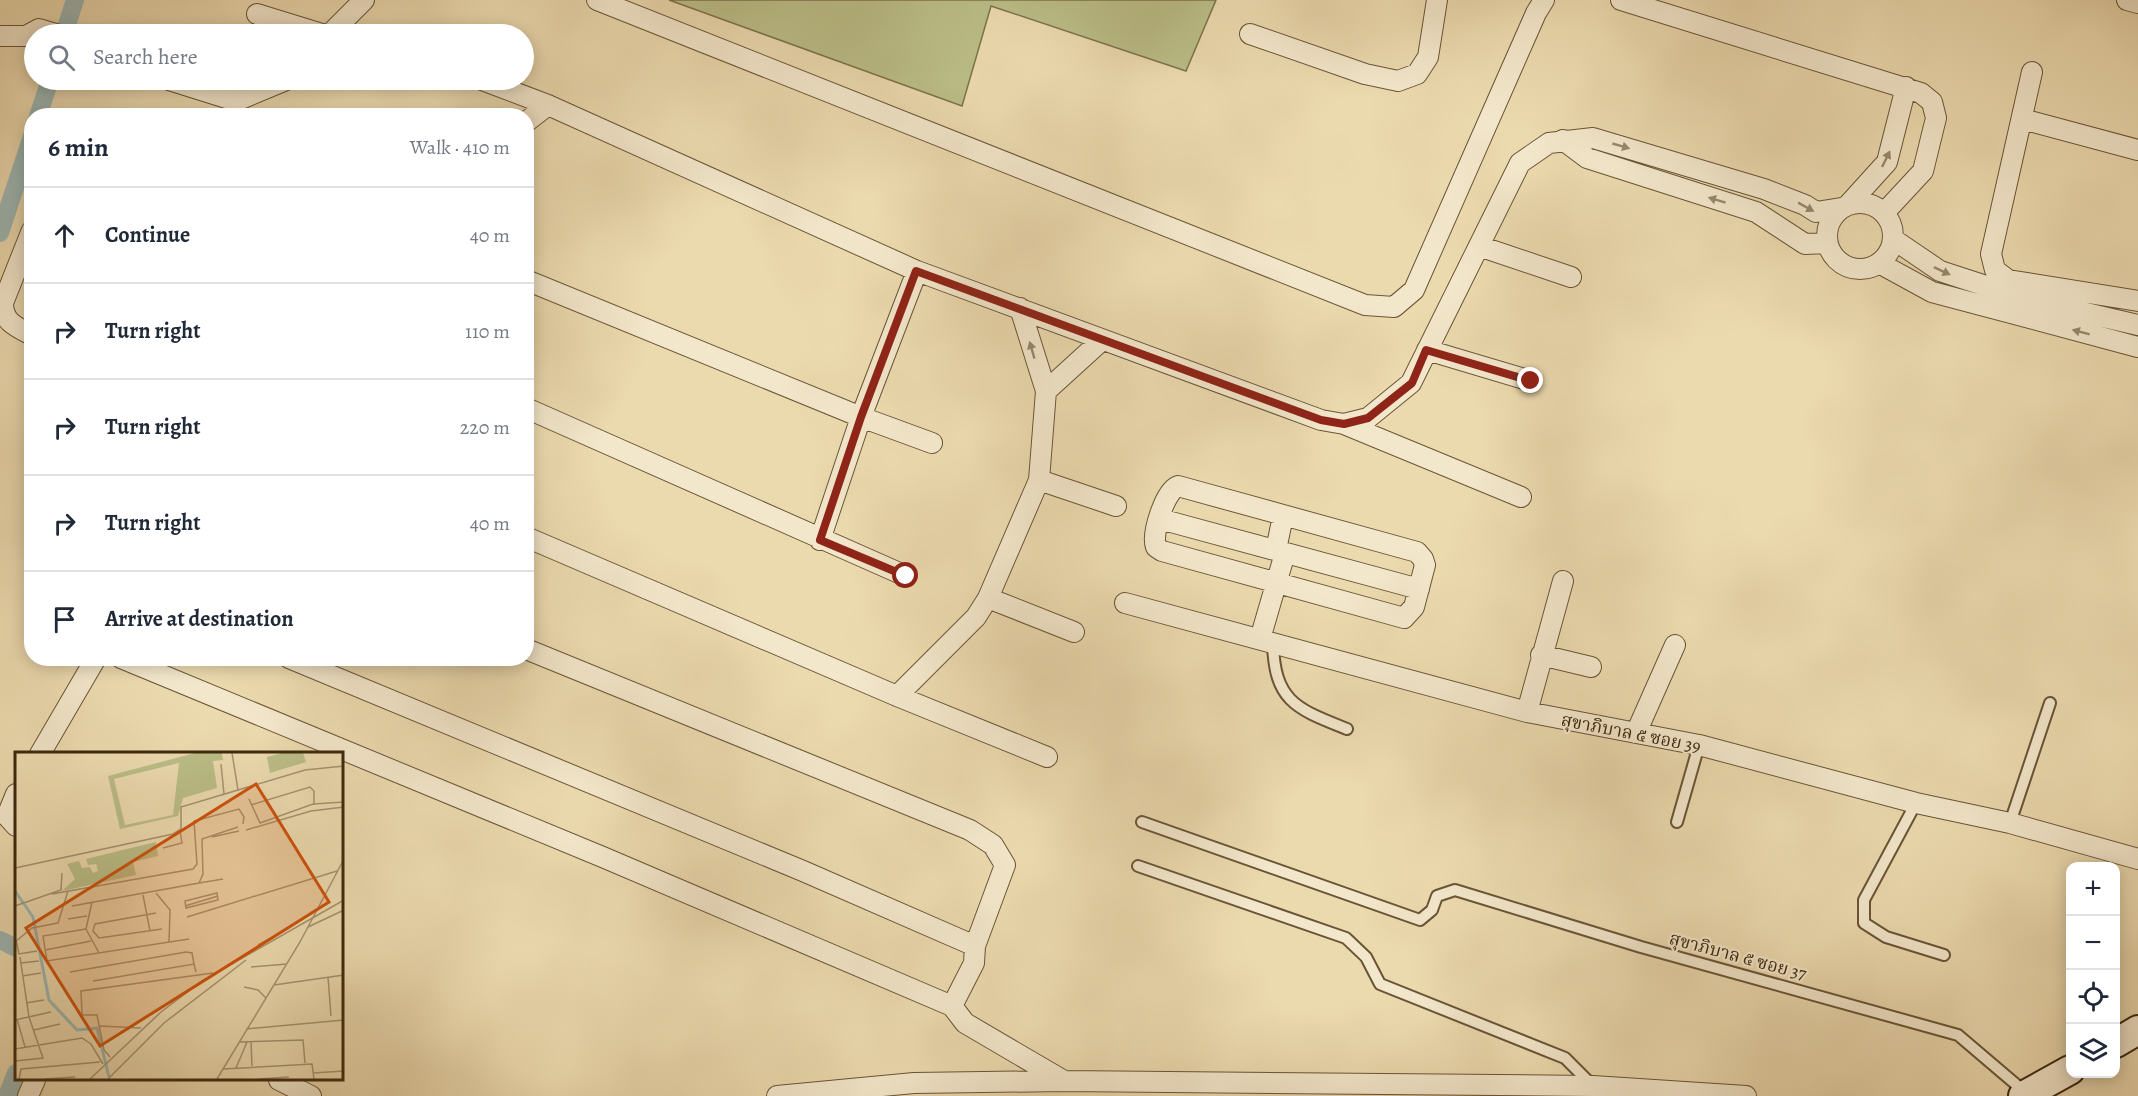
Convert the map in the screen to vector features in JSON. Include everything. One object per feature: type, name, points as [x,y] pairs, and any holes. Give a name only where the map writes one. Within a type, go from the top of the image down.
[{"type":"main road","points":[[2120,1040],[2138,1030]]},
{"type":"main road","points":[[2038,1093],[2066,1073]]},
{"type":"street","points":[[340,24],[364,0]]},
{"type":"street","points":[[597,0],[1365,305],[1394,307],[1414,290],[1531,23],[1544,0]]},
{"type":"street","points":[[1250,34],[1365,74],[1398,81],[1417,74],[1428,57],[1437,0]]},
{"type":"street","points":[[1621,0],[1921,93],[1932,102],[1936,118],[1923,171],[1884,213]]},
{"type":"street","points":[[2127,0],[2138,3]]},
{"type":"street","points":[[257,14],[290,24]]},
{"type":"street","points":[[0,36],[24,37]]},
{"type":"street","points":[[2032,72],[1991,254],[1995,270],[2008,280],[2138,301]]},
{"type":"street","points":[[1344,424],[1368,418],[1389,404],[1412,383],[1426,350],[1520,163],[1549,143],[1593,138],[1684,163],[1764,189],[1805,205],[1816,212],[1845,206],[1868,203],[1884,213],[1893,230],[1893,239],[1886,257],[1879,263],[1861,269],[1852,268],[1835,259],[1827,243],[1828,223],[1845,206],[1887,162],[1906,87]]},
{"type":"street","points":[[201,90],[236,101],[262,90]]},
{"type":"street","points":[[508,90],[548,105],[916,271],[1321,420],[1344,424],[1521,497]]},
{"type":"street","points":[[534,116],[548,105]]},
{"type":"street","points":[[2022,119],[2138,150]]},
{"type":"street","points":[[1563,140],[1587,158],[1755,212],[1805,244],[1827,243]]},
{"type":"street","points":[[1678,188],[1684,163]]},
{"type":"street","points":[[1755,212],[1764,189]]},
{"type":"street","points":[[1893,239],[1940,271],[2026,299],[2138,325]]},
{"type":"street","points":[[1479,246],[1571,277]]},
{"type":"street","points":[[24,250],[3,303],[3,314],[12,325],[24,331]]},
{"type":"street","points":[[1879,263],[1932,292],[2138,347]]},
{"type":"street","points":[[820,540],[861,417],[916,271]]},
{"type":"street","points":[[534,283],[861,417],[932,442]]},
{"type":"street","points":[[897,696],[976,617],[988,598],[1039,480],[1046,391],[1020,308]]},
{"type":"street","points":[[1046,391],[1102,340]]},
{"type":"street","points":[[1426,350],[1531,381]]},
{"type":"street","points":[[534,412],[820,540],[906,576]]},
{"type":"street","points":[[1039,480],[1116,506]]},
{"type":"street","points":[[1178,486],[1417,552],[1425,565],[1414,607],[1404,618],[1161,551],[1154,543],[1160,519],[1165,501],[1173,488],[1178,486]]},
{"type":"street","points":[[1266,640],[1276,583],[1283,560],[1278,551],[1283,516]]},
{"type":"street","points":[[1160,519],[1419,589]]},
{"type":"street","points":[[534,540],[1047,758]]},
{"type":"street","points":[[1527,712],[1563,581]]},
{"type":"street","points":[[988,598],[1074,632]]},
{"type":"street","name":"สุขาภิบาล ๕ ซอย 39","points":[[1125,603],[1527,712],[1699,746],[1916,803],[2010,823],[2138,859]]},
{"type":"street","points":[[1636,733],[1675,645]]},
{"type":"street","points":[[534,652],[970,830],[993,845],[1005,864],[975,946],[974,963],[952,1006]]},
{"type":"street","points":[[1541,655],[1591,667]]},
{"type":"street","points":[[41,752],[91,666]]},
{"type":"street","points":[[140,666],[604,858],[952,1006],[965,1023],[1064,1081]]},
{"type":"street","points":[[308,666],[803,871],[975,946]]},
{"type":"street","points":[[15,796],[7,816],[15,825]]},
{"type":"street","points":[[28,1096],[35,1081]]},
{"type":"street","points":[[281,1081],[311,1096]]},
{"type":"street","points":[[777,1096],[914,1083],[1064,1081],[1593,1086],[1746,1096]]},
{"type":"lane","points":[[1266,640],[1283,691],[1302,711],[1347,729]]},
{"type":"lane","points":[[2010,823],[2050,704]]},
{"type":"lane","points":[[1677,822],[1699,746]]},
{"type":"lane","points":[[1916,803],[1864,900],[1864,923],[1886,937],[1944,955]]},
{"type":"lane","name":"สุขาภิบาล ๕ ซอย 37","points":[[1142,822],[1420,920],[1432,910],[1437,896],[1455,890],[1641,947],[1958,1035],[2038,1093]]},
{"type":"lane","points":[[1138,866],[1346,938],[1366,957],[1380,984],[1565,1058],[1593,1086]]},
{"type":"green space","points":[[669,0],[1216,0],[1186,71],[991,6],[962,106]]},
{"type":"waterway","points":[[67,24],[75,0]]},
{"type":"waterway","points":[[41,108],[47,90]]},
{"type":"waterway","points":[[0,233],[24,160]]},
{"type":"waterway","points":[[0,940],[15,948]]},
{"type":"waterway","points":[[7,1096],[15,1076]]},
{"type":"route","points":[[906,576],[820,540],[861,417],[916,271],[1321,420],[1344,424],[1368,418],[1389,404],[1412,383],[1426,350],[1531,381]]}]
